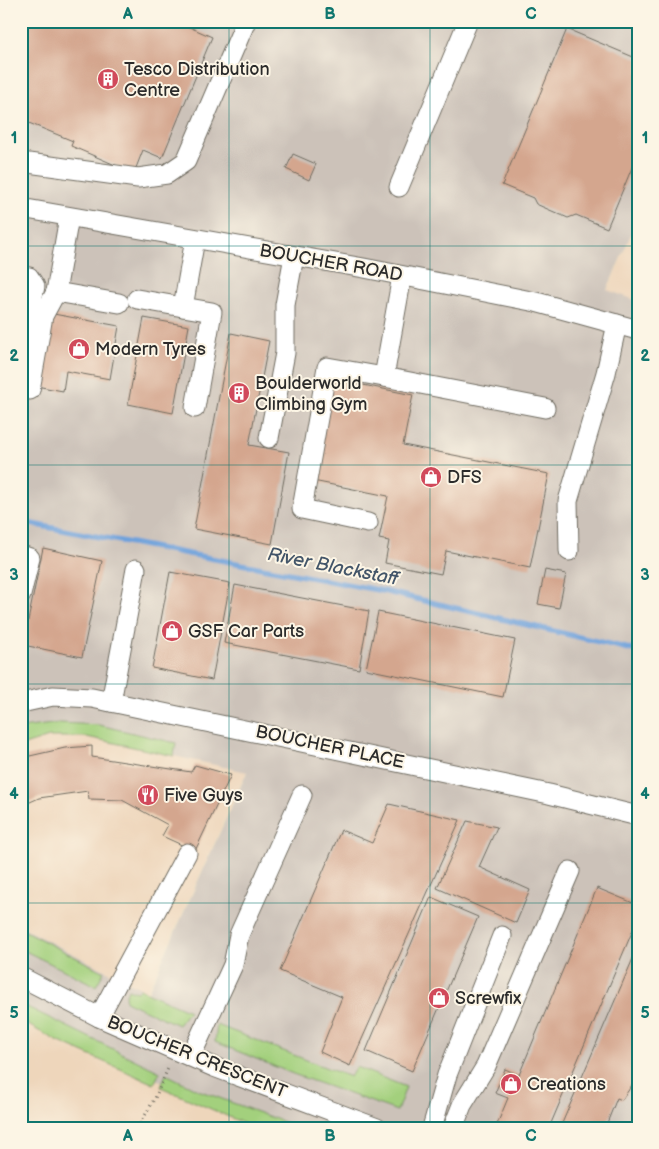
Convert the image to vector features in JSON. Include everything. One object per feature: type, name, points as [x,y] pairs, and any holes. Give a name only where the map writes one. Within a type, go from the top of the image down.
[{"type":"street","points":[[21,162],[138,178],[167,174],[186,162],[246,21]]},
{"type":"street","points":[[399,187],[468,21]]},
{"type":"street","name":"BOUCHER ROAD","points":[[21,208],[294,256],[536,302],[638,330]]},
{"type":"street","points":[[30,390],[43,316],[56,292],[69,217]]},
{"type":"street","points":[[183,307],[195,240]]},
{"type":"street","points":[[269,438],[285,353],[285,305],[294,256]]},
{"type":"street","points":[[21,276],[29,277],[35,286],[21,355]]},
{"type":"street","points":[[384,377],[402,276]]},
{"type":"street","points":[[56,292],[212,312],[195,408]]},
{"type":"street","points":[[570,551],[568,501],[606,373],[617,324]]},
{"type":"street","points":[[368,523],[302,509],[327,367],[545,408]]},
{"type":"street","points":[[21,556],[30,558],[21,595]]},
{"type":"street","points":[[111,702],[136,569]]},
{"type":"street","name":"BOUCHER PLACE","points":[[21,703],[53,696],[111,702],[550,794],[638,816]]},
{"type":"street","points":[[184,1053],[233,965],[239,935],[302,795]]},
{"type":"street","points":[[99,1017],[187,853]]},
{"type":"street","points":[[453,1128],[462,1105],[486,1066],[570,871]]},
{"type":"street","points":[[432,1128],[447,1075],[502,936]]},
{"type":"street","name":"BOUCHER CRESCENT","points":[[21,977],[99,1017],[184,1053],[377,1128]]},
{"type":"path","points":[[138,1128],[184,1053]]},
{"type":"shaded area","points":[[21,21],[638,21],[638,218],[607,290],[638,301],[638,1128],[274,1128],[183,1092],[21,1015],[21,927],[148,992],[247,772],[87,737],[48,737],[21,745]]},
{"type":"shaded area","points":[[638,218],[638,301],[607,291]]},
{"type":"shaded area","points":[[48,737],[87,737],[247,771],[147,992],[21,927],[21,745]]},
{"type":"shaded area","points":[[21,1015],[183,1092],[274,1128],[21,1128]]},
{"type":"green space","points":[[60,723],[99,725],[176,743],[174,756],[87,737],[49,737],[21,746],[21,728]]},
{"type":"green space","points":[[21,929],[104,972],[96,986],[21,949]]},
{"type":"green space","points":[[128,989],[137,992],[140,989],[189,1011],[178,1025],[127,1002],[125,998]]},
{"type":"green space","points":[[21,1004],[160,1072],[154,1084],[57,1041],[21,1021]]},
{"type":"green space","points":[[217,1025],[350,1077],[356,1067],[406,1087],[397,1111],[293,1074],[215,1042]]},
{"type":"green space","points":[[166,1074],[198,1090],[300,1128],[255,1128],[245,1124],[161,1087]]},
{"type":"building","name":"Tesco Distribution Centre","points":[[21,21],[189,21],[187,26],[212,37],[162,158],[143,150],[134,173],[71,146],[73,141],[24,121],[21,126]]},
{"type":"building","points":[[567,29],[638,59],[638,153],[607,228],[576,215],[568,218],[536,204],[533,198],[502,185]]},
{"type":"building","points":[[293,154],[316,164],[309,180],[286,169]]},
{"type":"building","name":"Modern Tyres","points":[[48,313],[119,326],[110,379],[66,371],[63,391],[36,386]]},
{"type":"building","points":[[144,318],[189,326],[173,413],[128,404]]},
{"type":"building","name":"Boulderworld Climbing Gym","points":[[231,333],[269,341],[249,445],[289,452],[272,544],[194,529]]},
{"type":"building","name":"DFS","points":[[333,379],[413,395],[403,445],[549,474],[530,568],[446,551],[441,574],[385,563],[389,541],[379,539],[388,496],[313,481]]},
{"type":"building","points":[[43,548],[102,561],[82,657],[23,645]]},
{"type":"building","points":[[545,570],[566,574],[559,608],[538,604]]},
{"type":"building","points":[[170,572],[230,583],[212,680],[152,668]]},
{"type":"building","points":[[235,585],[369,611],[359,669],[224,643]]},
{"type":"building","points":[[378,612],[515,640],[503,697],[366,669]]},
{"type":"building","points":[[92,746],[92,757],[191,772],[195,765],[231,775],[195,851],[162,836],[168,825],[122,800],[89,799],[88,791],[39,798],[21,806],[21,758],[65,748]]},
{"type":"building","points":[[389,804],[460,820],[350,1066],[320,1052],[342,997],[280,971],[341,830],[372,843]]},
{"type":"building","points":[[467,821],[497,827],[479,867],[530,890],[516,923],[437,888]]},
{"type":"building","points":[[597,888],[638,905],[638,918],[549,1128],[496,1127],[508,1098],[495,1093],[505,1069],[519,1075]]},
{"type":"building","points":[[431,897],[478,917],[412,1071],[366,1051]]},
{"type":"building","points":[[638,947],[638,1076],[622,1100],[617,1098],[605,1128],[560,1128]]},
{"type":"waterway","name":"River Blackstaff","points":[[21,522],[383,591],[638,651]]},
{"type":"place","name":"Tesco Distribution Centre","points":[[108,79]]},
{"type":"place","name":"Modern Tyres","points":[[79,349]]},
{"type":"place","name":"Boulderworld Climbing Gym","points":[[239,393]]},
{"type":"place","name":"DFS","points":[[431,477]]},
{"type":"place","name":"GSF Car Parts","points":[[172,631]]},
{"type":"place","name":"Five Guys","points":[[148,795]]},
{"type":"place","name":"Screwfix","points":[[439,998]]},
{"type":"place","name":"Creations","points":[[511,1084]]}]
